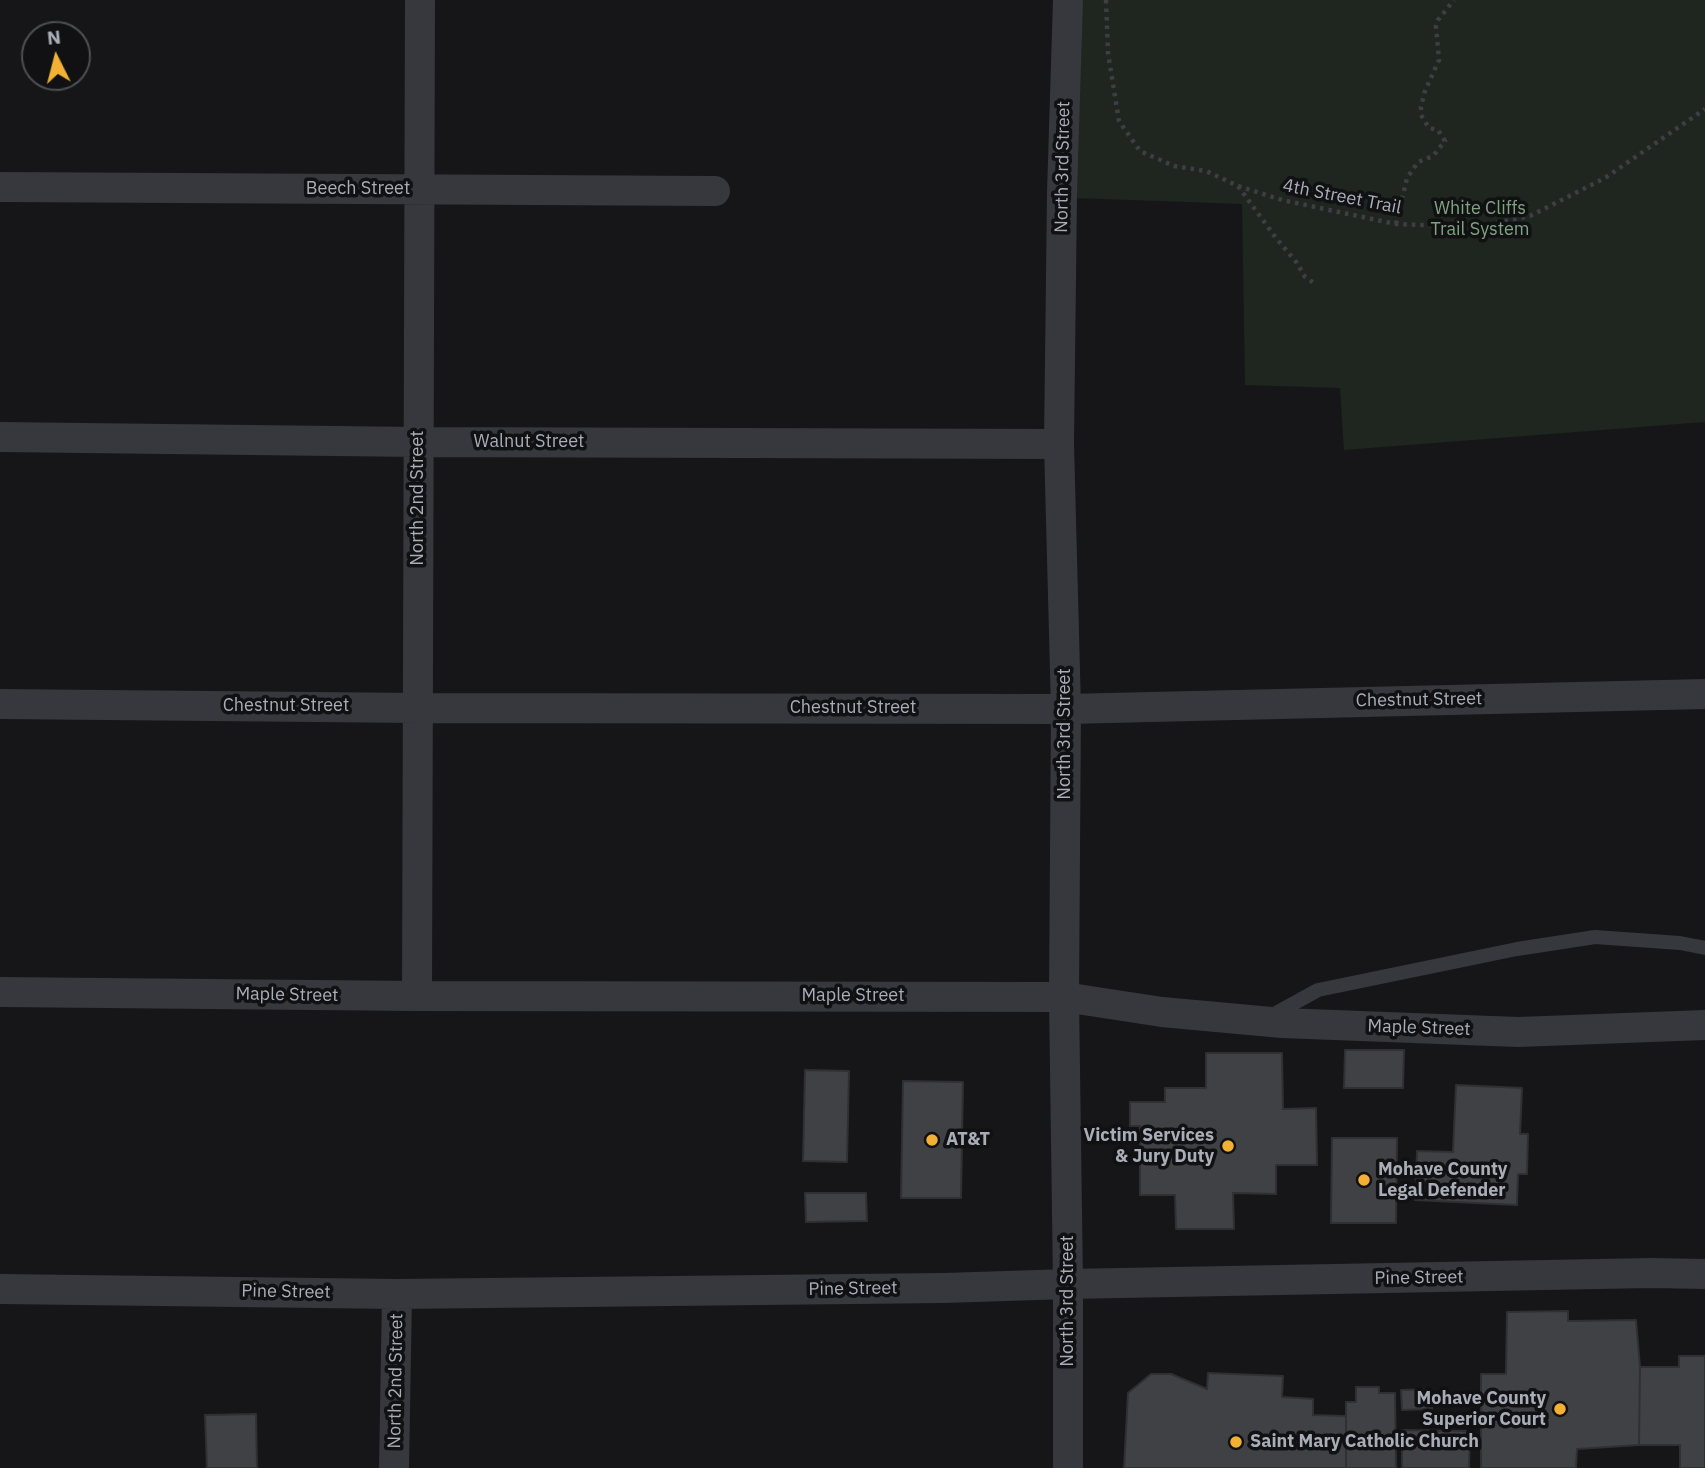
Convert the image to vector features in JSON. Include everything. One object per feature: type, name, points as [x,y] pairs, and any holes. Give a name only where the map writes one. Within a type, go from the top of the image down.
[{"type":"street","name":"North 2nd Street","points":[[417,996],[420,0]]},
{"type":"street","name":"North 3rd Street","points":[[1068,0],[1059,444],[1066,709],[1064,997],[1068,1468]]},
{"type":"street","name":"Beech Street","points":[[0,187],[715,191]]},
{"type":"street","name":"Walnut Street","points":[[0,437],[418,442],[1059,444]]},
{"type":"street","name":"Chestnut Street","points":[[0,704],[1066,709],[1705,694]]},
{"type":"street","name":"Maple Street","points":[[0,992],[1064,997],[1161,1012],[1262,1021],[1518,1032],[1705,1025]]},
{"type":"street","name":"Pine Street","points":[[0,1289],[397,1294],[944,1288],[1068,1283],[1705,1274]]},
{"type":"street","name":"North 2nd Street","points":[[394,1468],[397,1294]]},
{"type":"lane","points":[[1262,1021],[1318,990],[1517,949],[1595,937],[1680,943],[1705,948]]},
{"type":"path","name":"4th Street Trail","points":[[1106,0],[1108,53],[1119,121],[1140,151],[1174,166],[1206,171],[1238,186],[1282,200],[1396,224],[1475,227],[1530,216],[1605,178],[1705,109]]},
{"type":"path","points":[[1396,224],[1407,178],[1418,162],[1433,156],[1445,141],[1438,130],[1429,128],[1421,115],[1420,107],[1439,60],[1436,26],[1454,0]]},
{"type":"path","points":[[1238,186],[1305,277],[1317,285]]},
{"type":"green space","name":"White Cliffs Trail System","points":[[1079,0],[1705,0],[1705,422],[1344,450],[1340,388],[1245,385],[1242,204],[1075,198]]},
{"type":"building","points":[[1345,1050],[1404,1050],[1403,1088],[1344,1088]]},
{"type":"building","name":"Victim Services & Jury Duty","points":[[1206,1053],[1282,1053],[1283,1109],[1316,1108],[1317,1165],[1276,1165],[1276,1194],[1233,1193],[1234,1229],[1176,1229],[1175,1195],[1140,1195],[1140,1126],[1130,1126],[1130,1102],[1165,1102],[1165,1088],[1206,1088]]},
{"type":"building","points":[[805,1070],[849,1071],[847,1162],[803,1161]]},
{"type":"building","name":"AT&T","points":[[903,1081],[963,1082],[961,1198],[901,1198]]},
{"type":"building","points":[[1456,1085],[1522,1088],[1520,1134],[1528,1134],[1527,1174],[1518,1174],[1517,1205],[1415,1200],[1417,1151],[1453,1152]]},
{"type":"building","name":"Mohave County Legal Defender","points":[[1332,1138],[1397,1138],[1396,1223],[1331,1223]]},
{"type":"building","points":[[805,1193],[866,1193],[867,1221],[806,1222]]},
{"type":"building","name":"Mohave County Superior Court","points":[[1568,1311],[1568,1321],[1636,1320],[1640,1367],[1639,1445],[1577,1449],[1576,1468],[1481,1468],[1481,1374],[1506,1374],[1507,1312]]},
{"type":"building","points":[[1679,1356],[1705,1356],[1705,1468],[1680,1468],[1680,1445],[1639,1445],[1640,1367],[1679,1367]]},
{"type":"building","name":"Saint Mary Catholic Church","points":[[1208,1373],[1283,1376],[1282,1397],[1313,1399],[1313,1415],[1346,1416],[1346,1468],[1124,1468],[1128,1393],[1151,1374],[1171,1374],[1207,1389]]},
{"type":"building","points":[[1356,1387],[1379,1387],[1379,1393],[1395,1393],[1396,1468],[1346,1468],[1346,1402],[1356,1402]]},
{"type":"building","points":[[1432,1389],[1432,1409],[1402,1410],[1401,1390]]},
{"type":"building","points":[[256,1414],[257,1468],[207,1468],[205,1415]]},
{"type":"building","points":[[1402,1430],[1470,1431],[1469,1468],[1402,1468]]},
{"type":"place","name":"AT&T","points":[[932,1140]]},
{"type":"place","name":"Victim Services & Jury Duty","points":[[1228,1146]]},
{"type":"place","name":"Mohave County Legal Defender","points":[[1364,1180]]},
{"type":"place","name":"Mohave County Superior Court","points":[[1560,1409]]},
{"type":"place","name":"Saint Mary Catholic Church","points":[[1236,1442]]}]
